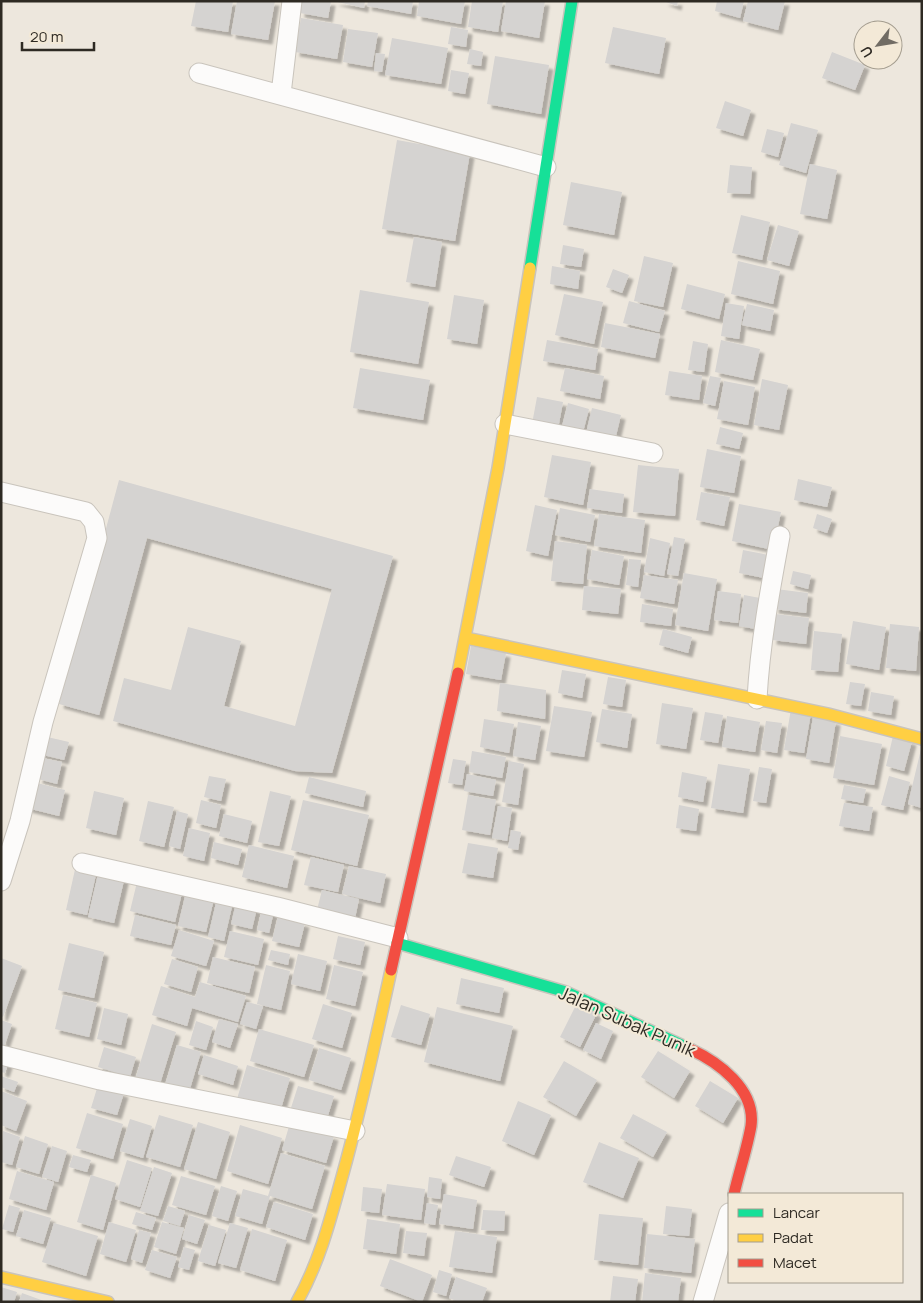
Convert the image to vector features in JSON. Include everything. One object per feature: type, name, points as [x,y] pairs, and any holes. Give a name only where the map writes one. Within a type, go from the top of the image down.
[{"type":"street","points":[[281,94],[292,1]]},
{"type":"street","points":[[301,1300],[328,1234],[355,1131],[466,638],[505,424],[572,1]]},
{"type":"street","points":[[199,73],[546,167]]},
{"type":"street","points":[[505,424],[653,452]]},
{"type":"street","points":[[1,492],[86,512],[94,522],[97,538],[43,722],[20,821],[1,881]]},
{"type":"street","points":[[757,699],[765,614],[780,536]]},
{"type":"street","points":[[466,638],[828,714],[922,739]]},
{"type":"street","points":[[82,863],[277,906],[397,940]]},
{"type":"street","name":"Jalan Subak Punik","points":[[397,940],[566,992],[680,1044],[703,1056],[730,1074],[748,1100],[751,1124],[734,1193]]},
{"type":"street","points":[[1,1055],[100,1080],[355,1131]]},
{"type":"street","points":[[703,1302],[728,1217]]},
{"type":"street","points":[[1,1277],[108,1302]]},
{"type":"building","points":[[196,1],[233,1],[228,32],[191,26]]},
{"type":"building","points":[[237,1],[275,1],[268,40],[231,34]]},
{"type":"building","points":[[302,1],[331,1],[328,18],[300,13]]},
{"type":"building","points":[[333,1],[365,1],[364,8]]},
{"type":"building","points":[[368,1],[413,1],[411,14],[367,6]]},
{"type":"building","points":[[419,1],[465,1],[461,24],[417,16]]},
{"type":"building","points":[[472,1],[503,1],[498,32],[468,27]]},
{"type":"building","points":[[506,1],[545,1],[539,38],[501,31]]},
{"type":"building","points":[[663,1],[678,1],[677,6]]},
{"type":"building","points":[[717,1],[744,1],[740,18],[715,11]]},
{"type":"building","points":[[748,1],[785,1],[778,30],[743,21]]},
{"type":"building","points":[[301,18],[343,25],[337,59],[295,52]]},
{"type":"building","points":[[451,27],[468,30],[466,47],[448,44]]},
{"type":"building","points":[[613,27],[666,38],[659,74],[605,63]]},
{"type":"building","points":[[348,29],[378,33],[372,67],[343,62]]},
{"type":"building","points":[[392,38],[448,48],[441,84],[385,75]]},
{"type":"building","points":[[470,49],[483,52],[481,66],[467,64]]},
{"type":"building","points":[[832,52],[853,60],[853,70],[863,70],[855,90],[822,78]]},
{"type":"building","points":[[376,53],[385,54],[382,72],[374,71]]},
{"type":"building","points":[[495,56],[549,65],[541,114],[487,104]]},
{"type":"building","points":[[451,70],[469,73],[465,94],[448,91]]},
{"type":"building","points":[[725,101],[751,110],[743,136],[716,128]]},
{"type":"building","points":[[791,123],[818,130],[806,173],[779,165]]},
{"type":"building","points":[[767,129],[784,133],[778,157],[761,152]]},
{"type":"building","points":[[397,140],[470,153],[455,241],[382,229]]},
{"type":"building","points":[[810,164],[837,170],[827,219],[800,214]]},
{"type":"building","points":[[730,165],[752,167],[750,194],[727,193]]},
{"type":"building","points":[[571,182],[622,192],[614,235],[563,225]]},
{"type":"building","points":[[741,215],[770,222],[762,260],[732,253]]},
{"type":"building","points":[[778,225],[799,231],[789,266],[767,260]]},
{"type":"building","points":[[414,237],[442,242],[435,287],[406,282]]},
{"type":"building","points":[[563,245],[584,249],[581,267],[560,264]]},
{"type":"building","points":[[644,256],[673,263],[663,307],[634,301]]},
{"type":"building","points":[[738,261],[780,271],[773,304],[731,294]]},
{"type":"building","points":[[552,266],[580,271],[578,289],[550,284]]},
{"type":"building","points":[[613,269],[629,275],[622,293],[606,287]]},
{"type":"building","points":[[687,284],[725,294],[719,319],[681,309]]},
{"type":"building","points":[[360,290],[429,302],[418,364],[350,352]]},
{"type":"building","points":[[564,294],[603,302],[594,344],[555,335]]},
{"type":"building","points":[[454,295],[484,300],[477,344],[447,339]]},
{"type":"building","points":[[629,301],[665,311],[659,332],[623,323]]},
{"type":"building","points":[[726,303],[744,306],[739,339],[721,336]]},
{"type":"building","points":[[747,304],[774,310],[770,331],[742,325]]},
{"type":"building","points":[[605,323],[660,334],[655,358],[601,347]]},
{"type":"building","points":[[547,340],[598,349],[595,370],[543,361]]},
{"type":"building","points":[[721,340],[760,349],[753,380],[715,372]]},
{"type":"building","points":[[693,341],[708,344],[704,372],[688,370]]},
{"type":"building","points":[[360,368],[430,380],[423,420],[353,408]]},
{"type":"building","points":[[565,368],[604,376],[600,399],[560,391]]},
{"type":"building","points":[[669,371],[702,376],[699,400],[665,395]]},
{"type":"building","points":[[710,376],[721,378],[715,406],[703,403]]},
{"type":"building","points":[[762,379],[788,385],[779,430],[754,425]]},
{"type":"building","points":[[724,381],[755,387],[748,425],[717,419]]},
{"type":"building","points":[[537,397],[563,402],[558,429],[532,424]]},
{"type":"building","points":[[568,403],[589,409],[582,436],[561,430]]},
{"type":"building","points":[[592,408],[621,415],[615,440],[586,433]]},
{"type":"building","points":[[720,427],[743,433],[739,449],[716,444]]},
{"type":"building","points":[[707,449],[741,456],[734,493],[700,487]]},
{"type":"building","points":[[552,455],[591,462],[583,505],[544,497]]},
{"type":"building","points":[[638,465],[679,469],[675,516],[633,512]]},
{"type":"building","points":[[798,479],[832,487],[827,507],[794,500]]},
{"type":"building","points":[[119,480],[393,556],[332,773],[295,771],[113,721],[124,678],[171,690],[188,627],[241,641],[224,706],[295,726],[332,589],[147,538],[99,715],[59,704]]},
{"type":"building","points":[[590,489],[624,494],[622,513],[587,508]]},
{"type":"building","points":[[701,492],[730,497],[724,526],[696,520]]},
{"type":"building","points":[[739,504],[781,512],[773,550],[732,541]]},
{"type":"building","points":[[535,505],[557,510],[548,556],[526,551]]},
{"type":"building","points":[[560,508],[595,515],[590,542],[555,535]]},
{"type":"building","points":[[599,514],[645,520],[641,553],[594,546]]},
{"type":"building","points":[[817,514],[832,519],[827,533],[813,528]]},
{"type":"building","points":[[674,537],[685,539],[678,576],[667,574]]},
{"type":"building","points":[[650,538],[670,543],[664,576],[644,572]]},
{"type":"building","points":[[555,541],[587,545],[583,584],[551,581]]},
{"type":"building","points":[[592,550],[624,556],[619,585],[587,579]]},
{"type":"building","points":[[743,550],[774,556],[769,579],[739,573]]},
{"type":"building","points":[[629,559],[641,560],[638,587],[626,585]]},
{"type":"building","points":[[793,571],[811,575],[808,589],[790,584]]},
{"type":"building","points":[[684,573],[717,579],[708,631],[675,625]]},
{"type":"building","points":[[644,575],[678,580],[674,604],[640,598]]},
{"type":"building","points":[[584,586],[621,589],[618,614],[582,610]]},
{"type":"building","points":[[776,589],[808,593],[806,613],[774,609]]},
{"type":"building","points":[[718,591],[741,594],[738,623],[714,620]]},
{"type":"building","points":[[744,595],[766,599],[761,630],[739,626]]},
{"type":"building","points":[[642,604],[673,609],[671,626],[640,622]]},
{"type":"building","points":[[775,614],[809,618],[806,644],[772,640]]},
{"type":"building","points":[[853,621],[886,627],[879,670],[846,664]]},
{"type":"building","points":[[890,624],[919,627],[916,671],[886,668]]},
{"type":"building","points":[[663,629],[692,637],[688,653],[659,645]]},
{"type":"building","points":[[814,631],[842,634],[838,672],[811,670]]},
{"type":"building","points":[[471,646],[506,653],[501,680],[466,674]]},
{"type":"building","points":[[562,670],[586,674],[582,698],[558,693]]},
{"type":"building","points":[[608,677],[626,680],[622,707],[603,704]]},
{"type":"building","points":[[850,682],[865,684],[861,706],[846,704]]},
{"type":"building","points":[[500,683],[546,690],[545,719],[497,711]]},
{"type":"building","points":[[871,692],[894,696],[891,715],[868,711]]},
{"type":"building","points":[[662,703],[693,708],[686,749],[656,744]]},
{"type":"building","points":[[554,706],[592,712],[584,757],[546,751]]},
{"type":"building","points":[[602,709],[632,714],[627,748],[596,742]]},
{"type":"building","points":[[791,709],[811,713],[804,753],[784,750]]},
{"type":"building","points":[[705,712],[723,715],[718,743],[700,740]]},
{"type":"building","points":[[727,716],[760,722],[755,752],[722,747]]},
{"type":"building","points":[[813,717],[836,721],[829,763],[806,759]]},
{"type":"building","points":[[484,719],[514,724],[509,753],[480,747]]},
{"type":"building","points":[[766,721],[782,723],[777,753],[761,750]]},
{"type":"building","points":[[518,722],[541,726],[535,760],[513,756]]},
{"type":"building","points":[[43,736],[69,742],[64,760],[39,754]]},
{"type":"building","points":[[840,736],[882,744],[874,785],[833,778]]},
{"type":"building","points":[[893,736],[912,741],[904,771],[886,766]]},
{"type":"building","points":[[922,749],[922,808],[908,804]]},
{"type":"building","points":[[472,751],[506,757],[502,778],[469,772]]},
{"type":"building","points":[[42,758],[62,762],[57,784],[38,779]]},
{"type":"building","points":[[453,759],[466,761],[462,785],[448,783]]},
{"type":"building","points":[[509,761],[524,764],[518,805],[502,802]]},
{"type":"building","points":[[718,764],[750,769],[743,813],[711,808]]},
{"type":"building","points":[[759,767],[772,769],[766,803],[753,801]]},
{"type":"building","points":[[682,772],[707,777],[703,802],[678,797]]},
{"type":"building","points":[[467,774],[496,780],[493,796],[464,791]]},
{"type":"building","points":[[209,776],[226,779],[221,801],[204,797]]},
{"type":"building","points":[[889,776],[910,782],[903,810],[881,805]]},
{"type":"building","points":[[309,777],[366,791],[363,807],[305,793]]},
{"type":"building","points":[[33,782],[65,790],[59,816],[27,808]]},
{"type":"building","points":[[844,785],[866,789],[863,803],[841,799]]},
{"type":"building","points":[[94,791],[124,798],[116,835],[86,828]]},
{"type":"building","points":[[270,791],[291,796],[279,846],[258,842]]},
{"type":"building","points":[[468,795],[496,800],[490,835],[462,830]]},
{"type":"building","points":[[201,800],[221,805],[216,828],[196,823]]},
{"type":"building","points":[[303,800],[369,815],[357,866],[291,850]]},
{"type":"building","points":[[148,801],[174,807],[164,847],[139,841]]},
{"type":"building","points":[[844,803],[873,807],[869,831],[839,826]]},
{"type":"building","points":[[679,805],[699,809],[696,831],[676,828]]},
{"type":"building","points":[[498,806],[512,808],[507,841],[492,838]]},
{"type":"building","points":[[177,811],[188,814],[180,849],[169,846]]},
{"type":"building","points":[[224,814],[252,821],[247,843],[219,836]]},
{"type":"building","points":[[189,828],[210,833],[204,861],[183,856]]},
{"type":"building","points":[[511,830],[521,832],[518,850],[508,848]]},
{"type":"building","points":[[214,842],[242,849],[238,865],[211,858]]},
{"type":"building","points":[[468,843],[498,848],[493,878],[462,873]]},
{"type":"building","points":[[249,845],[294,856],[287,888],[242,877]]},
{"type":"building","points":[[311,857],[344,865],[338,892],[304,885]]},
{"type":"building","points":[[76,865],[97,870],[87,915],[66,910]]},
{"type":"building","points":[[349,866],[386,874],[380,903],[342,894]]},
{"type":"building","points":[[99,870],[125,876],[114,923],[88,917]]},
{"type":"building","points":[[138,878],[183,889],[175,922],[130,911]]},
{"type":"building","points":[[322,890],[359,899],[354,923],[316,914]]},
{"type":"building","points":[[186,892],[214,899],[206,932],[178,926]]},
{"type":"building","points":[[218,894],[234,898],[224,941],[208,937]]},
{"type":"building","points":[[236,903],[257,908],[252,929],[231,924]]},
{"type":"building","points":[[262,908],[274,911],[269,933],[257,930]]},
{"type":"building","points":[[135,915],[176,925],[171,945],[130,936]]},
{"type":"building","points":[[278,916],[305,923],[299,947],[272,941]]},
{"type":"building","points":[[179,930],[214,941],[206,966],[171,956]]},
{"type":"building","points":[[230,931],[264,939],[258,965],[224,957]]},
{"type":"building","points":[[338,936],[365,942],[360,965],[333,959]]},
{"type":"building","points":[[69,943],[104,952],[94,998],[58,990]]},
{"type":"building","points":[[271,950],[290,954],[288,965],[268,960]]},
{"type":"building","points":[[298,954],[327,961],[320,991],[291,984]]},
{"type":"building","points":[[213,957],[255,967],[249,993],[207,983]]},
{"type":"building","points":[[1,958],[22,966],[3,1017],[1,1016]]},
{"type":"building","points":[[172,959],[198,967],[191,992],[164,984]]},
{"type":"building","points":[[266,965],[290,971],[281,1010],[257,1004]]},
{"type":"building","points":[[334,965],[363,972],[355,1006],[326,999]]},
{"type":"building","points":[[461,978],[504,988],[499,1013],[456,1004]]},
{"type":"building","points":[[200,982],[246,996],[238,1022],[192,1008],[187,1026],[152,1015],[161,986],[195,997]]},
{"type":"building","points":[[63,995],[97,1003],[89,1037],[55,1029]]},
{"type":"building","points":[[247,1002],[263,1006],[256,1029],[240,1024]]},
{"type":"building","points":[[577,1003],[597,1013],[580,1047],[560,1037]]},
{"type":"building","points":[[323,1004],[352,1013],[342,1048],[312,1039]]},
{"type":"building","points":[[401,1005],[430,1014],[421,1045],[391,1037]]},
{"type":"building","points":[[437,1007],[513,1026],[500,1081],[424,1062]]},
{"type":"building","points":[[104,1008],[128,1014],[121,1045],[97,1039]]},
{"type":"building","points":[[219,1019],[238,1024],[230,1048],[212,1042]]},
{"type":"building","points":[[1,1020],[12,1024],[2,1053],[1,1053]]},
{"type":"building","points":[[196,1021],[213,1027],[206,1050],[189,1045]]},
{"type":"building","points":[[596,1023],[613,1031],[601,1059],[583,1050]]},
{"type":"building","points":[[152,1024],[176,1032],[159,1087],[135,1080]]},
{"type":"building","points":[[259,1029],[314,1045],[304,1077],[250,1061]]},
{"type":"building","points":[[177,1045],[201,1052],[189,1092],[165,1085]]},
{"type":"building","points":[[104,1047],[136,1057],[130,1077],[98,1067]]},
{"type":"building","points":[[319,1048],[351,1058],[341,1090],[309,1080]]},
{"type":"building","points":[[658,1051],[690,1071],[674,1098],[641,1077]]},
{"type":"building","points":[[204,1055],[238,1066],[233,1085],[198,1074]]},
{"type":"building","points":[[1,1058],[9,1061],[5,1073],[1,1072]]},
{"type":"building","points":[[564,1061],[597,1080],[576,1116],[543,1097]]},
{"type":"building","points":[[247,1065],[290,1078],[280,1112],[237,1099]]},
{"type":"building","points":[[1,1076],[18,1082],[14,1092],[1,1087]]},
{"type":"building","points":[[710,1081],[738,1098],[723,1123],[695,1106]]},
{"type":"building","points":[[98,1085],[124,1093],[117,1115],[91,1108]]},
{"type":"building","points":[[298,1086],[334,1096],[325,1125],[289,1114]]},
{"type":"building","points":[[1,1091],[27,1101],[16,1131],[1,1125]]},
{"type":"building","points":[[518,1101],[551,1115],[534,1155],[502,1141]]},
{"type":"building","points":[[87,1113],[123,1124],[113,1159],[76,1148]]},
{"type":"building","points":[[633,1114],[667,1132],[653,1157],[620,1138]]},
{"type":"building","points":[[159,1115],[193,1125],[180,1167],[146,1157]]},
{"type":"building","points":[[130,1119],[152,1126],[143,1158],[120,1151]]},
{"type":"building","points":[[198,1122],[230,1132],[216,1179],[184,1169]]},
{"type":"building","points":[[290,1123],[334,1136],[326,1163],[282,1150]]},
{"type":"building","points":[[240,1125],[282,1138],[268,1184],[227,1171]]},
{"type":"building","points":[[3,1131],[20,1137],[12,1165],[1,1162]]},
{"type":"building","points":[[25,1136],[48,1144],[39,1174],[16,1167]]},
{"type":"building","points":[[599,1142],[639,1158],[623,1198],[583,1182]]},
{"type":"building","points":[[52,1146],[67,1151],[58,1182],[42,1177]]},
{"type":"building","points":[[281,1153],[325,1166],[312,1209],[270,1196],[262,1224],[235,1216],[243,1189],[268,1196]]},
{"type":"building","points":[[73,1155],[91,1160],[87,1172],[69,1167]]},
{"type":"building","points":[[456,1156],[491,1167],[484,1187],[449,1175]]},
{"type":"building","points":[[127,1160],[152,1168],[140,1207],[115,1199]]},
{"type":"building","points":[[154,1167],[172,1173],[158,1216],[140,1211]]},
{"type":"building","points":[[17,1171],[54,1182],[46,1210],[9,1199]]},
{"type":"building","points":[[91,1175],[116,1183],[103,1230],[77,1222]]},
{"type":"building","points":[[181,1176],[215,1186],[206,1215],[172,1205]]},
{"type":"building","points":[[429,1177],[442,1179],[440,1199],[427,1197]]},
{"type":"building","points":[[387,1184],[425,1189],[421,1220],[382,1215]]},
{"type":"building","points":[[221,1186],[237,1191],[228,1221],[212,1216]]},
{"type":"building","points":[[363,1187],[382,1189],[379,1213],[361,1211]]},
{"type":"building","points":[[444,1194],[477,1200],[473,1229],[439,1224]]},
{"type":"building","points":[[274,1202],[313,1214],[305,1240],[266,1227]]},
{"type":"building","points":[[427,1203],[438,1205],[435,1225],[424,1223]]},
{"type":"building","points":[[9,1205],[20,1208],[13,1232],[2,1229]]},
{"type":"building","points":[[168,1206],[185,1211],[180,1226],[163,1221]]},
{"type":"building","points":[[666,1206],[692,1209],[689,1236],[663,1234]]},
{"type":"building","points":[[24,1210],[51,1218],[43,1244],[16,1236]]},
{"type":"building","points":[[483,1210],[505,1211],[504,1231],[481,1230]]},
{"type":"building","points":[[136,1212],[156,1218],[152,1230],[132,1224]]},
{"type":"building","points":[[599,1214],[643,1218],[638,1265],[594,1260]]},
{"type":"building","points":[[189,1215],[205,1220],[197,1244],[182,1239]]},
{"type":"building","points":[[367,1219],[400,1224],[396,1254],[363,1249]]},
{"type":"building","points":[[109,1222],[136,1230],[126,1262],[100,1254]]},
{"type":"building","points":[[162,1222],[184,1228],[176,1254],[154,1247]]},
{"type":"building","points":[[54,1223],[98,1236],[86,1276],[42,1262]]},
{"type":"building","points":[[230,1223],[248,1228],[236,1268],[218,1263]]},
{"type":"building","points":[[209,1225],[226,1230],[215,1266],[198,1261]]},
{"type":"building","points":[[252,1229],[287,1240],[275,1281],[240,1270]]},
{"type":"building","points":[[139,1230],[151,1233],[142,1263],[131,1259]]},
{"type":"building","points":[[406,1231],[427,1233],[424,1256],[403,1253]]},
{"type":"building","points":[[455,1231],[497,1237],[492,1273],[449,1267]]},
{"type":"building","points":[[647,1234],[695,1239],[691,1273],[644,1268]]},
{"type":"building","points":[[184,1247],[195,1250],[189,1270],[178,1267]]},
{"type":"building","points":[[152,1250],[177,1257],[170,1278],[145,1270]]},
{"type":"building","points":[[390,1259],[432,1275],[422,1302],[380,1286]]},
{"type":"building","points":[[439,1270],[452,1274],[446,1296],[433,1292]]},
{"type":"building","points":[[645,1273],[681,1278],[678,1302],[642,1302]]},
{"type":"building","points":[[613,1276],[638,1279],[635,1302],[610,1302]]},
{"type":"building","points":[[456,1277],[487,1288],[482,1302],[459,1302],[449,1298]]},
{"type":"building","points":[[1,1287],[17,1292],[14,1302],[1,1302]]},
{"type":"building","points":[[22,1293],[44,1301],[44,1302],[19,1302]]},
{"type":"traffic: fast","points":[[530,268],[572,1]]},
{"type":"traffic: fast","points":[[397,943],[566,992],[690,1049]]},
{"type":"traffic: slow","points":[[458,673],[498,468],[530,268]]},
{"type":"traffic: slow","points":[[466,638],[828,714],[922,739]]},
{"type":"traffic: slow","points":[[297,1302],[318,1257],[333,1210],[362,1100],[391,970]]},
{"type":"traffic: slow","points":[[1,1277],[108,1302]]},
{"type":"traffic: jam","points":[[391,970],[458,673]]},
{"type":"traffic: jam","points":[[690,1049],[723,1069],[733,1078],[748,1100],[751,1126],[734,1193]]}]
